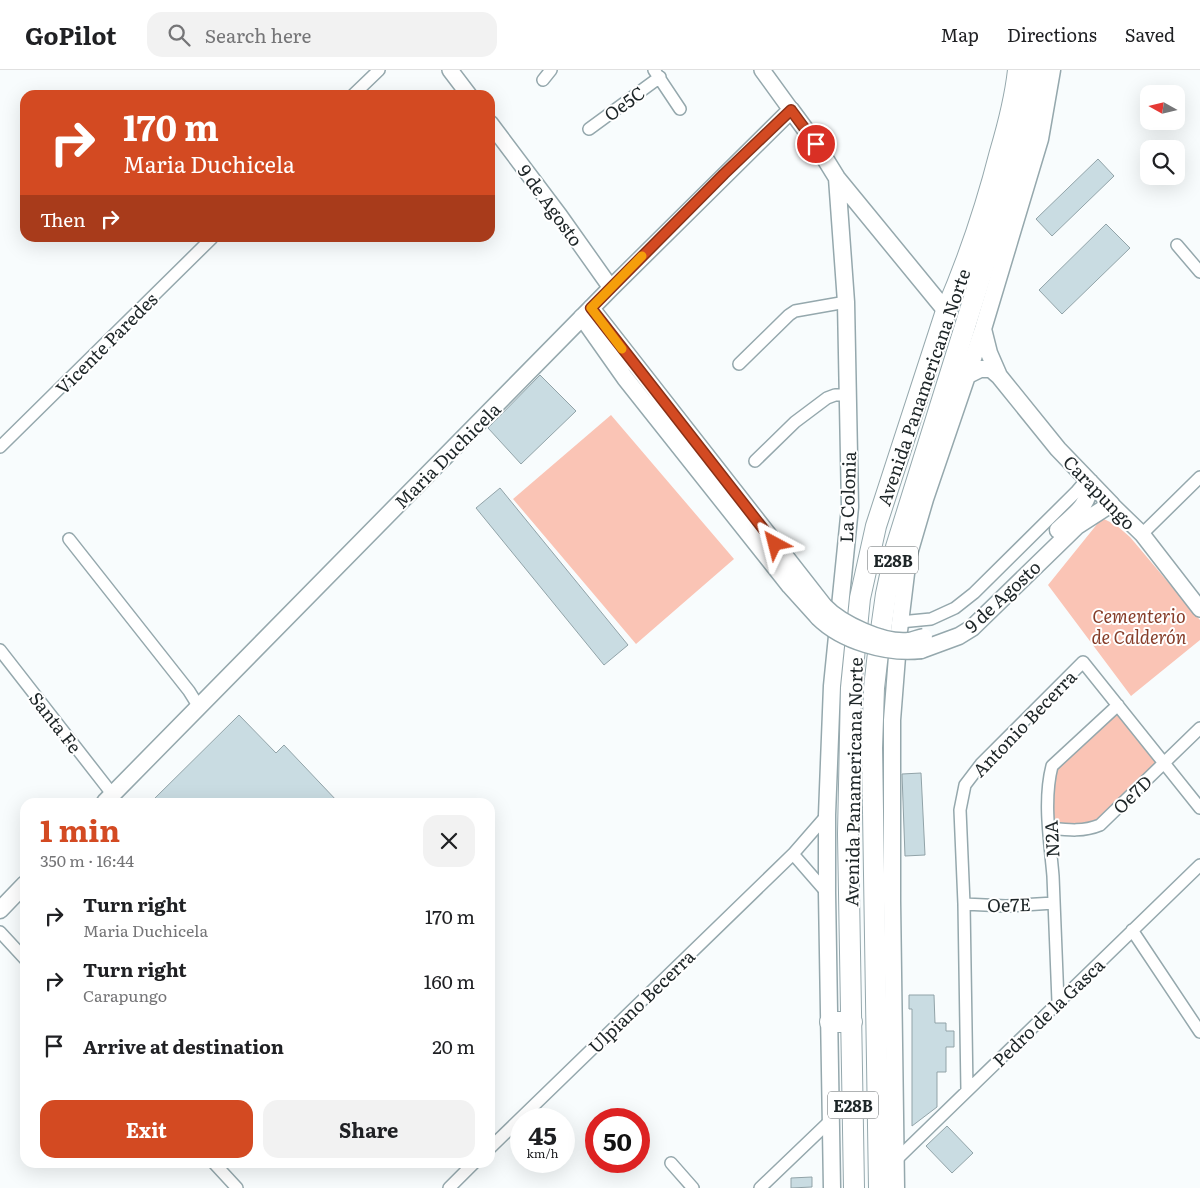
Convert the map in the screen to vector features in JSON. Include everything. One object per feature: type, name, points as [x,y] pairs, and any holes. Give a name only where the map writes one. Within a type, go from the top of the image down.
[{"type":"highway","name":"Avenida Panamericana Norte","points":[[854,1188],[848,814],[851,688],[860,598],[876,526],[946,311],[988,200],[1011,113],[1018,70]]},
{"type":"highway","name":"Avenida Panamericana Norte","points":[[879,1188],[886,1069],[872,748],[874,688],[886,594],[896,547],[1027,128],[1036,70]]},
{"type":"highway","points":[[830,1022],[852,1022]]},
{"type":"main road","name":"Avenida Panamericana Norte","points":[[896,1188],[896,1160],[886,1069],[892,720],[900,622],[908,557],[925,499],[983,329],[1040,139],[1052,70]]},
{"type":"main road","points":[[791,110],[816,144],[837,178],[946,311]]},
{"type":"main road","name":"Maria Duchicela","points":[[110,798],[586,313],[791,110]]},
{"type":"main road","name":"La Colonia","points":[[827,815],[832,686],[850,507],[846,302],[837,178]]},
{"type":"main road","name":"9 de Agosto","points":[[586,313],[821,611],[867,632],[889,639],[922,644],[945,642],[972,628],[1077,526],[1111,504]]},
{"type":"main road","name":"Carapungo","points":[[983,329],[989,353],[999,376],[1058,449],[1111,504]]},
{"type":"main road","points":[[968,375],[980,369],[991,369],[999,376]]},
{"type":"main road","name":"9 de Agosto","points":[[922,644],[956,627],[966,619],[1083,506],[1089,494],[1088,480]]},
{"type":"main road","name":"Avenida Panamericana Norte","points":[[827,815],[826,893],[832,1188]]},
{"type":"main road","points":[[2,903],[20,888]]},
{"type":"street","points":[[358,90],[379,70]]},
{"type":"street","points":[[450,70],[465,90]]},
{"type":"street","points":[[543,80],[551,70]]},
{"type":"street","points":[[762,70],[791,110]]},
{"type":"street","points":[[657,73],[680,109]]},
{"type":"street","name":"Oe5C","points":[[589,129],[657,73]]},
{"type":"street","name":"9 de Agosto","points":[[495,130],[611,288]]},
{"type":"street","name":"Vicente Paredes","points":[[0,447],[208,242]]},
{"type":"street","points":[[1177,245],[1200,272]]},
{"type":"street","points":[[739,364],[789,314],[795,311],[846,302]]},
{"type":"street","points":[[755,461],[795,422],[828,398],[834,395],[847,394]]},
{"type":"street","points":[[1142,534],[1200,477]]},
{"type":"street","points":[[900,622],[931,618],[955,608],[974,593],[1088,480]]},
{"type":"street","name":"Carapungo","points":[[1111,504],[1142,534],[1200,609]]},
{"type":"street","points":[[69,539],[199,706]]},
{"type":"street","name":"Santa Fe","points":[[0,650],[108,798]]},
{"type":"street","name":"Antonio Becerra","points":[[967,1091],[964,904],[960,810],[965,785],[981,764],[1083,662],[1200,808]]},
{"type":"street","name":"N2A","points":[[1058,1002],[1049,790],[1052,766],[1118,705]]},
{"type":"street","name":"Oe7D","points":[[1050,828],[1074,831],[1090,830],[1100,825],[1200,728]]},
{"type":"street","name":"Ulpiano Becerra","points":[[495,1143],[793,854],[827,815]]},
{"type":"street","points":[[793,854],[826,893]]},
{"type":"street","name":"Pedro de la Gasca","points":[[896,1160],[1200,865]]},
{"type":"street","name":"Oe7E","points":[[964,904],[1006,906],[1054,903]]},
{"type":"street","points":[[1132,930],[1200,1032]]},
{"type":"street","points":[[0,932],[20,954]]},
{"type":"street","points":[[760,1188],[831,1120]]},
{"type":"street","points":[[671,1163],[693,1188]]},
{"type":"street","points":[[219,1168],[237,1188]]},
{"type":"street","points":[[448,1188],[469,1168]]},
{"type":"green space","points":[[611,415],[734,559],[636,644],[513,499]]},
{"type":"green space","name":"Cementerio de Calderón","points":[[1102,518],[1116,525],[1130,537],[1200,620],[1200,640],[1131,696],[1048,585]]},
{"type":"green space","points":[[1117,712],[1159,763],[1125,797],[1096,821],[1079,827],[1053,823],[1053,777],[1057,766]]},
{"type":"building","points":[[1098,159],[1114,176],[1052,236],[1036,219]]},
{"type":"building","points":[[1106,224],[1130,248],[1062,314],[1039,290]]},
{"type":"building","points":[[540,375],[576,411],[521,464],[488,428]]},
{"type":"building","points":[[500,488],[628,645],[604,665],[476,508]]},
{"type":"building","points":[[239,715],[276,753],[284,745],[334,798],[155,798]]},
{"type":"building","points":[[921,773],[925,855],[905,856],[902,774]]},
{"type":"building","points":[[909,995],[934,995],[935,1023],[946,1023],[946,1031],[954,1031],[954,1047],[946,1047],[946,1072],[937,1072],[937,1107],[912,1126],[912,1009],[909,1009]]},
{"type":"building","points":[[947,1126],[973,1153],[952,1173],[926,1146]]},
{"type":"building","points":[[812,1177],[812,1187],[791,1188],[791,1178]]},
{"type":"slow traffic","points":[[622,349],[591,308],[642,256]]},
{"type":"route","points":[[775,544],[591,308],[724,174],[791,110],[816,144]]}]
